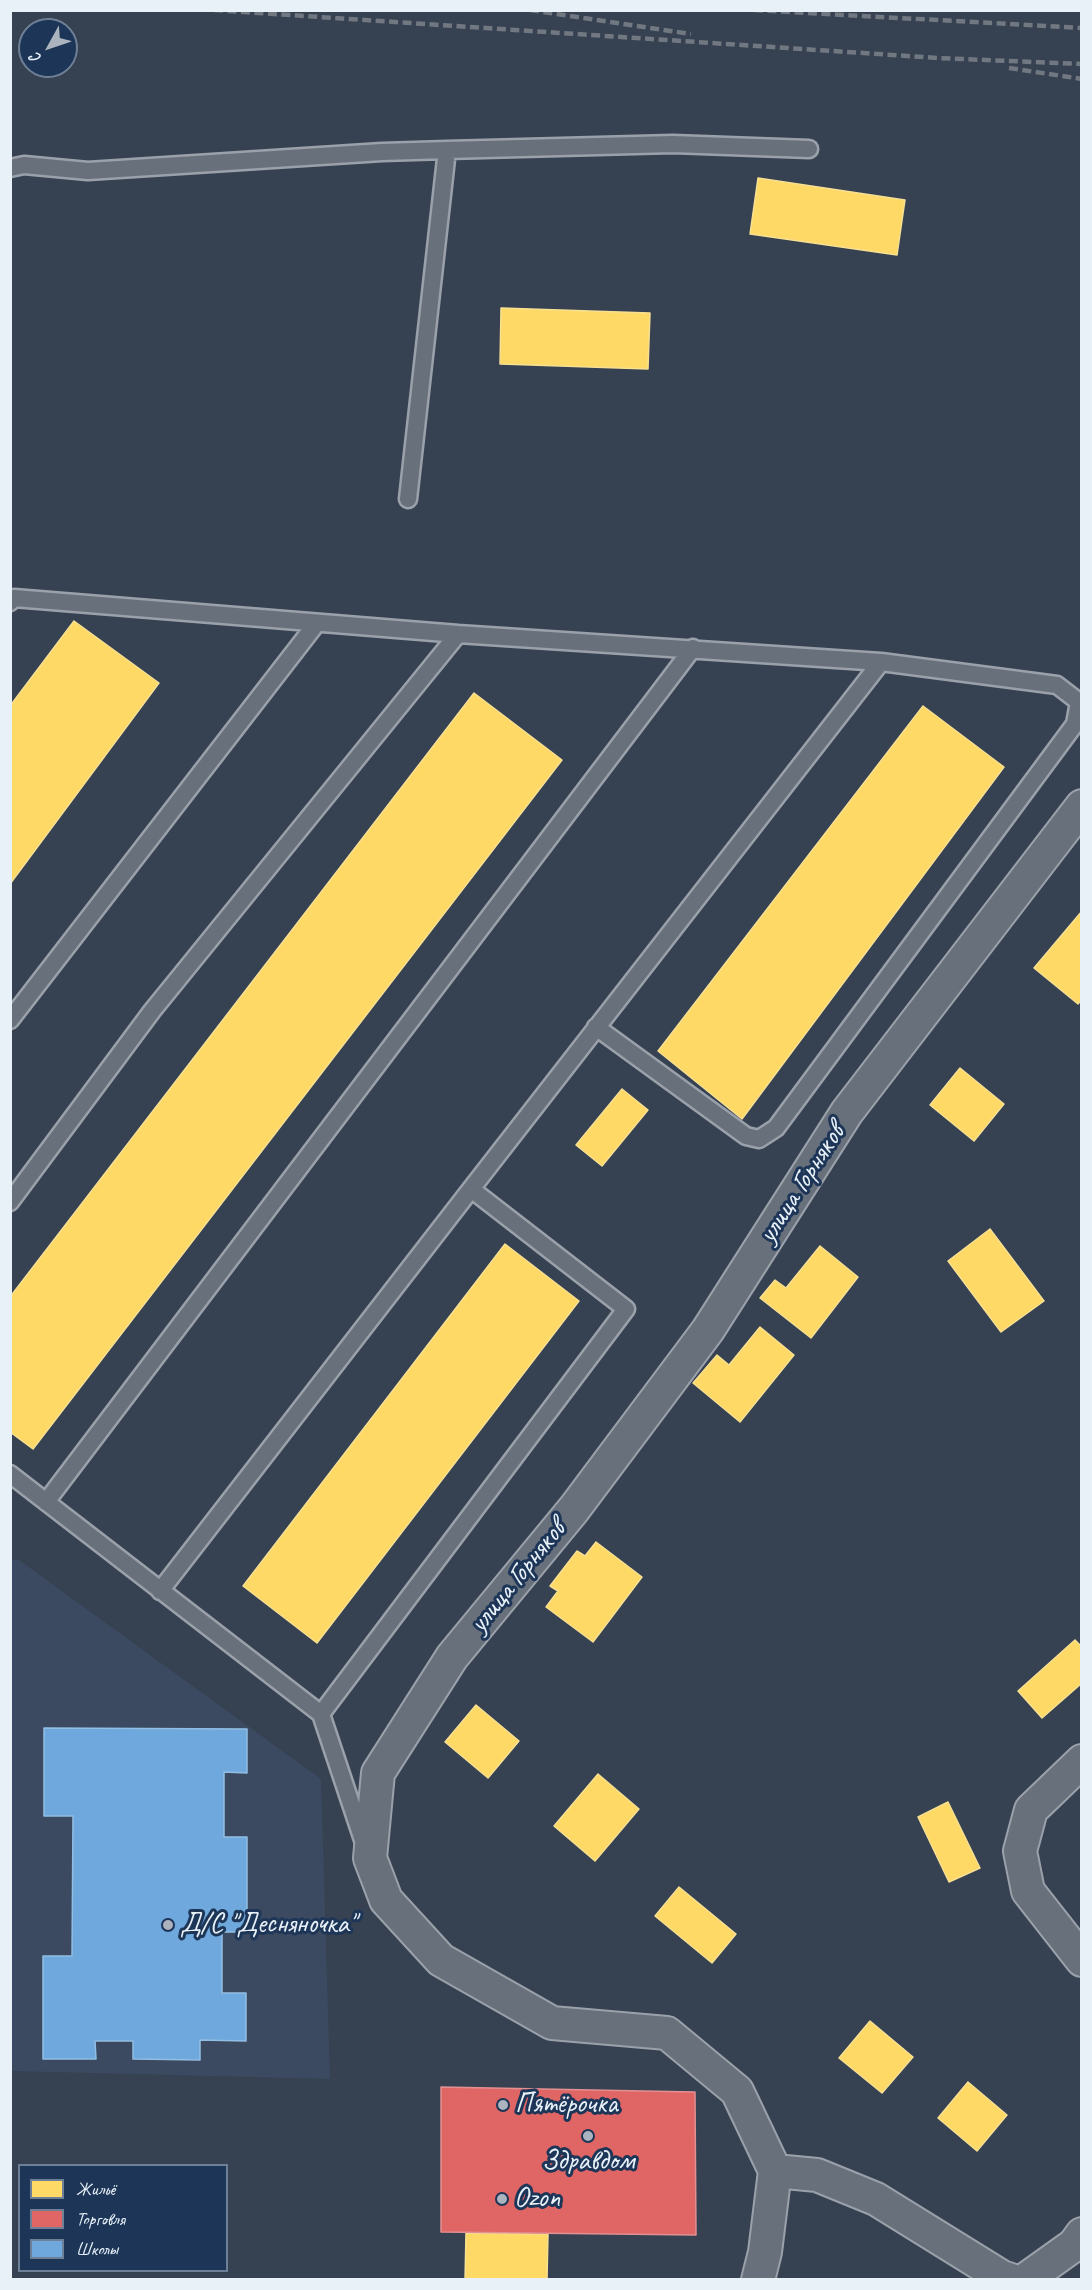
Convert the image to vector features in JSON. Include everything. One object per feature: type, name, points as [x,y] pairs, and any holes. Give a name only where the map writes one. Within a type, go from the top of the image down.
[{"type":"street","name":"улица Горняков","points":[[775,2172],[737,2091],[667,2033],[552,2023],[441,1960],[386,1900],[370,1858],[378,1773],[452,1657],[574,1509],[708,1330],[847,1112],[1082,806]]},
{"type":"street","points":[[1082,1761],[1031,1810],[1020,1851],[1028,1891],[1082,1960]]},
{"type":"street","points":[[761,2266],[775,2172],[817,2175],[876,2199],[1002,2277],[1011,2280]]},
{"type":"street","points":[[1025,2280],[1074,2245],[1082,2234]]},
{"type":"lane","points":[[10,168],[24,165],[88,171],[382,152],[673,144],[809,148]]},
{"type":"lane","points":[[408,499],[447,150]]},
{"type":"lane","points":[[10,602],[14,598],[316,624],[881,662],[1057,685],[1079,702],[1075,724],[776,1128],[759,1139],[746,1136],[596,1027]]},
{"type":"lane","points":[[10,1020],[316,624]]},
{"type":"lane","points":[[10,1202],[152,1011],[458,634]]},
{"type":"lane","points":[[46,1502],[693,648]]},
{"type":"lane","points":[[160,1591],[881,662]]},
{"type":"lane","points":[[321,1714],[626,1309],[471,1189]]},
{"type":"lane","points":[[10,1474],[321,1714],[370,1858]]},
{"type":"shaded area","name":"Д/С \"Десняночка\"","points":[[11,1559],[19,1560],[321,1779],[330,2079],[11,2071]]},
{"type":"building: Жильё","points":[[758,178],[905,200],[897,255],[750,234]]},
{"type":"building: Жильё","points":[[501,308],[650,313],[648,369],[500,364]]},
{"type":"building: Жильё","points":[[74,621],[159,683],[10,884],[10,706]]},
{"type":"building: Жильё","points":[[474,693],[562,760],[33,1449],[10,1432],[10,1297]]},
{"type":"building: Жильё","points":[[923,706],[1004,767],[742,1119],[658,1051]]},
{"type":"building: Жильё","points":[[1082,911],[1082,999],[1078,1004],[1034,968]]},
{"type":"building: Жильё","points":[[960,1068],[1004,1104],[974,1141],[930,1105]]},
{"type":"building: Жильё","points":[[622,1089],[648,1110],[602,1166],[576,1145]]},
{"type":"building: Жильё","points":[[990,1229],[1044,1301],[1001,1332],[948,1261]]},
{"type":"building: Жильё","points":[[505,1244],[579,1301],[317,1643],[243,1586]]},
{"type":"building: Жильё","points":[[820,1246],[858,1277],[811,1338],[760,1298],[775,1280],[786,1288]]},
{"type":"building: Жильё","points":[[760,1327],[794,1355],[740,1422],[693,1383],[717,1355],[729,1365]]},
{"type":"building: Жильё","points":[[596,1542],[642,1577],[593,1642],[546,1607],[558,1591],[550,1586],[577,1551],[585,1556]]},
{"type":"building: Жильё","points":[[1075,1640],[1082,1647],[1082,1683],[1042,1718],[1018,1691]]},
{"type":"building: Жильё","points":[[476,1705],[519,1741],[488,1778],[445,1742]]},
{"type":"building: Жильё","points":[[598,1774],[639,1809],[595,1861],[554,1826]]},
{"type":"building: Жильё","points":[[948,1802],[980,1868],[949,1882],[918,1817]]},
{"type":"building: Жильё","points":[[679,1887],[736,1934],[712,1963],[655,1916]]},
{"type":"building: Жильё","points":[[870,2021],[913,2057],[882,2093],[839,2058]]},
{"type":"building: Жильё","points":[[968,2082],[1007,2115],[977,2151],[938,2118]]},
{"type":"building: Жильё","points":[[466,2233],[548,2234],[547,2280],[465,2280]]},
{"type":"building: Торговля","points":[[441,2087],[695,2092],[696,2235],[441,2232]]},
{"type":"building: Школы","points":[[44,1728],[247,1729],[247,1773],[224,1772],[224,1837],[247,1837],[247,1932],[222,1932],[222,1993],[246,1993],[246,2041],[200,2040],[200,2060],[133,2059],[133,2041],[95,2041],[96,2059],[43,2059],[43,1956],[72,1956],[73,1816],[44,1816]]},
{"type":"railway","points":[[214,10],[938,58],[1082,64]]},
{"type":"railway","points":[[530,10],[691,34]]},
{"type":"railway","points":[[754,10],[1082,28]]},
{"type":"railway","points":[[1009,68],[1082,79]]},
{"type":"place","name":"Д/С \"Десняночка\"","points":[[168,1925]]},
{"type":"place","name":"Пятёрочка","points":[[503,2105]]},
{"type":"place","name":"Здравдом","points":[[588,2136]]},
{"type":"place","name":"Ozon","points":[[502,2199]]}]
